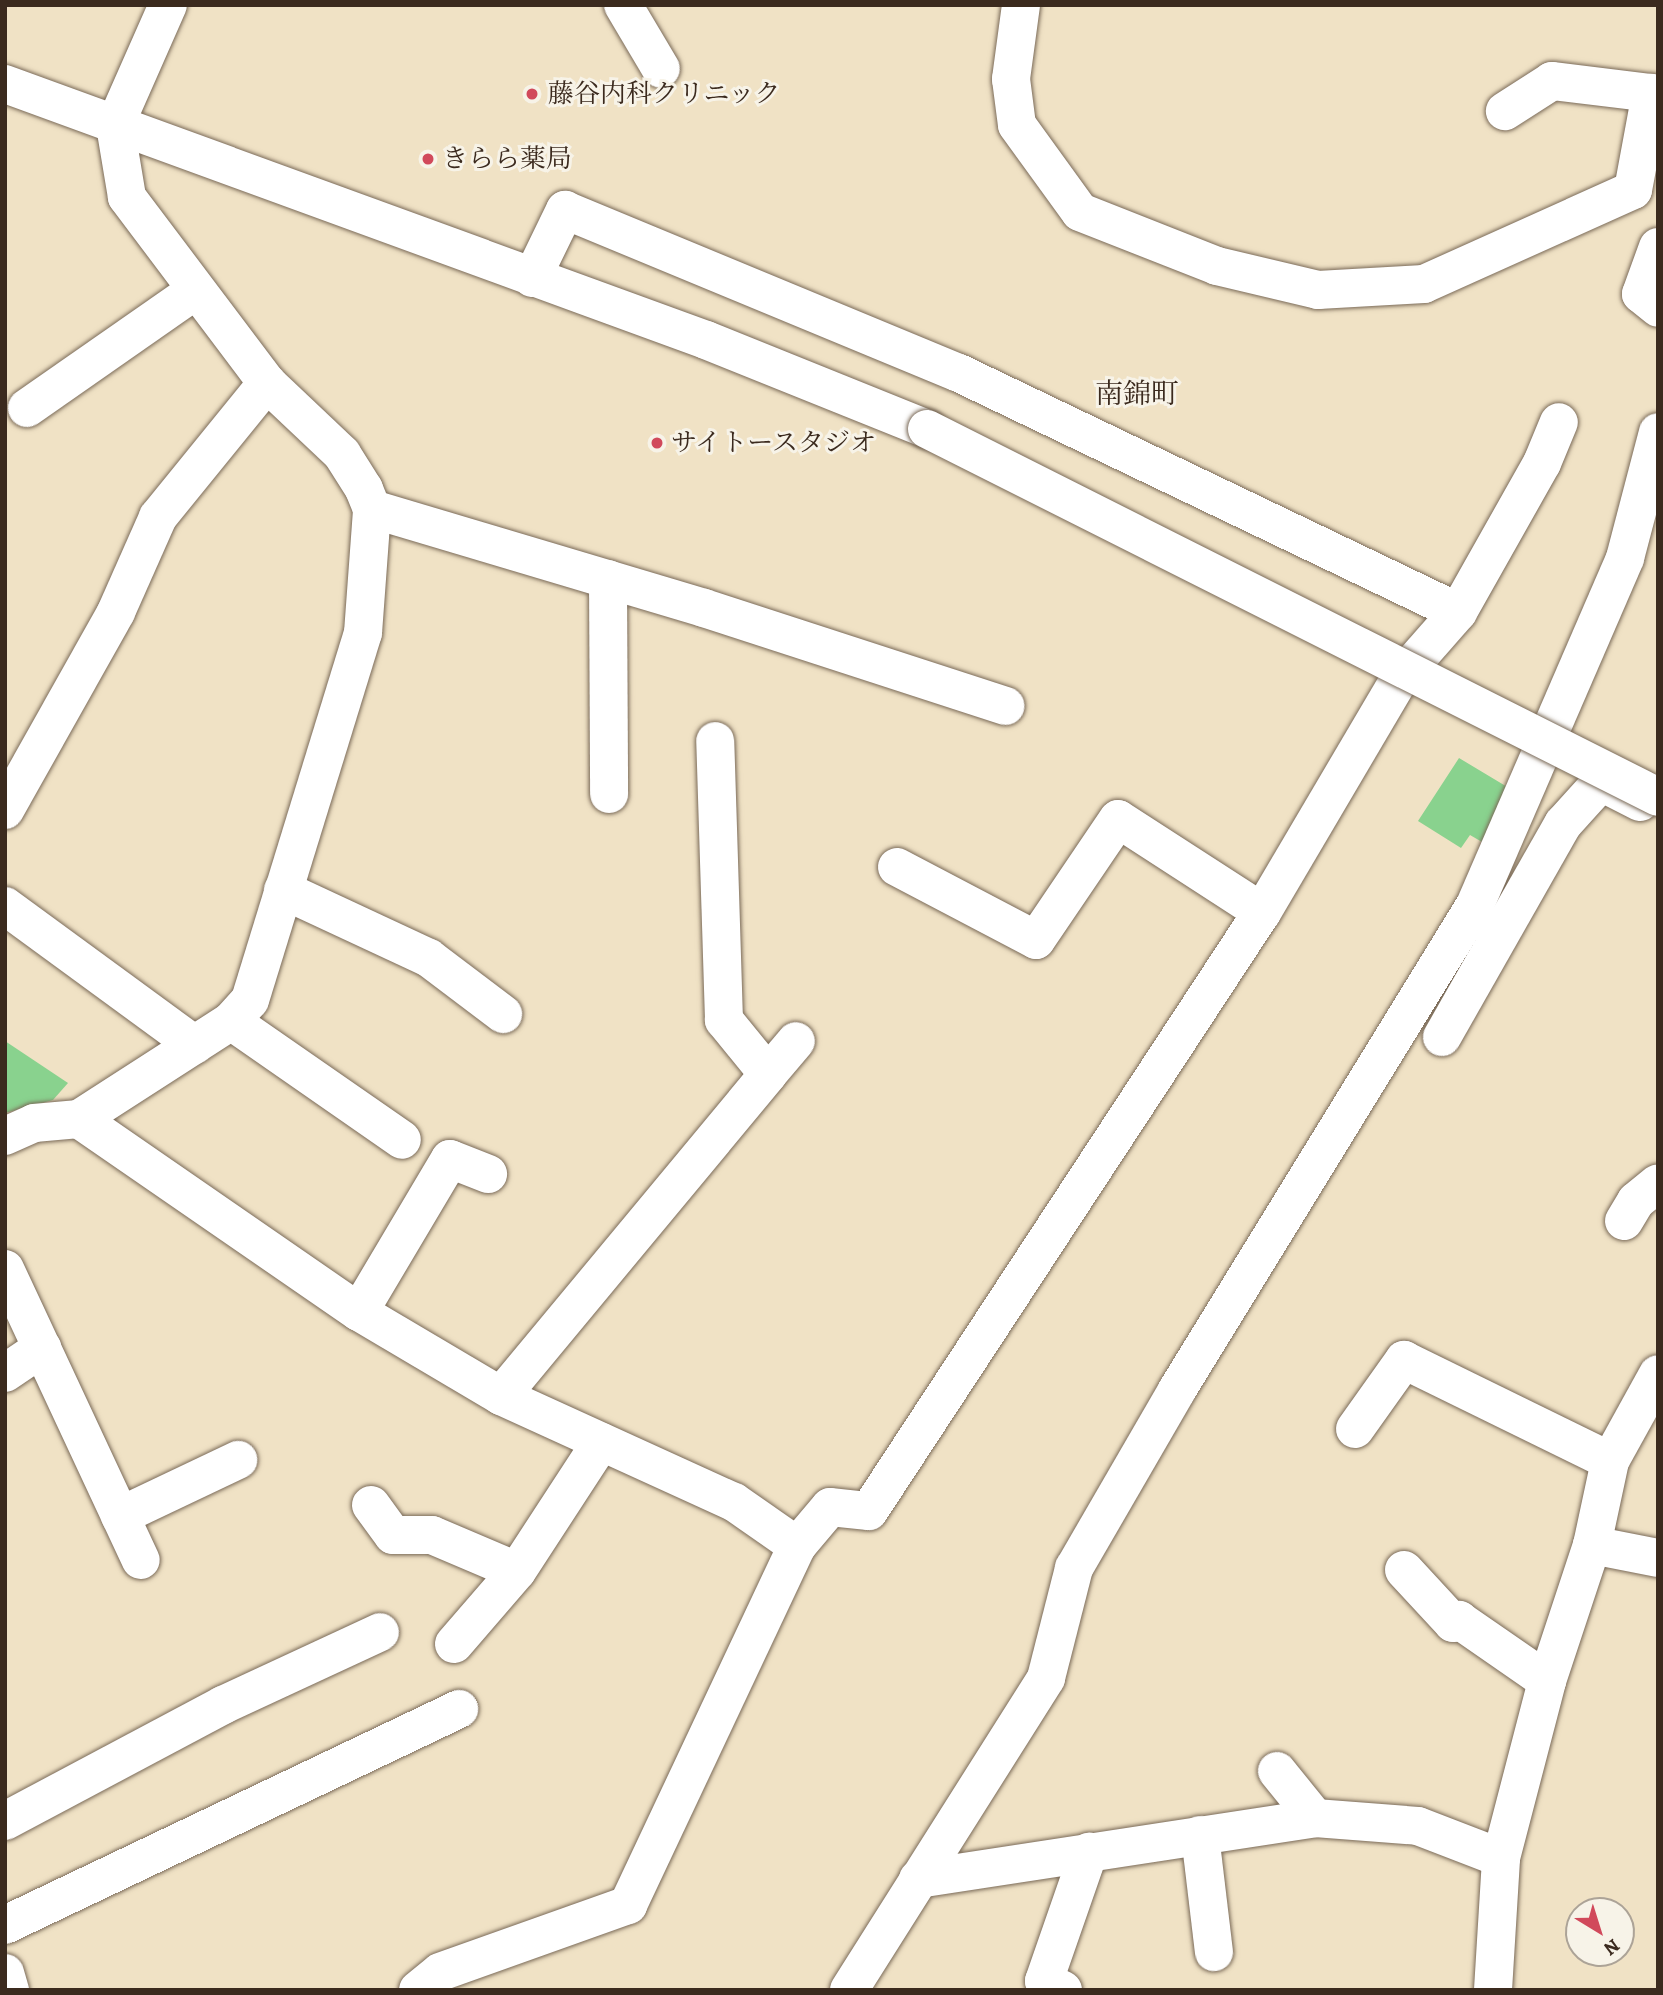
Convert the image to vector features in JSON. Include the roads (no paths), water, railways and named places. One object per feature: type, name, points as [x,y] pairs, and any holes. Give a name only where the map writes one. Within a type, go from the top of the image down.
[{"type":"street","points":[[5,1136],[34,1123],[79,1119],[231,1021],[250,1000],[283,890],[333,742],[363,633],[372,509],[342,454],[267,383],[127,197],[115,124],[169,5]]},
{"type":"street","points":[[623,5],[661,69]]},
{"type":"street","points":[[1021,5],[1011,79],[1017,125],[1080,212],[1217,266],[1318,290],[1424,284],[1633,190],[1651,93],[1552,81],[1505,111]]},
{"type":"street","points":[[5,84],[706,340],[928,429],[1658,797]]},
{"type":"street","points":[[532,278],[565,210],[959,373],[1458,612]]},
{"type":"street","points":[[1658,247],[1641,294],[1658,308]]},
{"type":"street","points":[[27,408],[196,290]]},
{"type":"street","points":[[5,810],[116,612],[158,517],[267,383]]},
{"type":"street","points":[[418,1990],[440,1972],[628,1905],[797,1546],[830,1507],[869,1511],[1262,912],[1399,678],[1458,612],[1542,463],[1559,422]]},
{"type":"street","points":[[849,1990],[1046,1678],[1074,1568],[1177,1390],[1475,905],[1625,558],[1658,432]]},
{"type":"street","points":[[372,509],[608,579],[1005,706]]},
{"type":"street","points":[[608,579],[609,794]]},
{"type":"street","points":[[1399,678],[1542,747]]},
{"type":"street","points":[[715,741],[723,1020],[768,1074]]},
{"type":"street","points":[[1442,1037],[1563,824],[1601,782],[1658,811]]},
{"type":"street","points":[[897,867],[1036,940],[1118,819],[1262,912]]},
{"type":"street","points":[[283,890],[429,958],[503,1014]]},
{"type":"street","points":[[5,906],[195,1045]]},
{"type":"street","points":[[231,1021],[402,1140]]},
{"type":"street","points":[[502,1396],[796,1041]]},
{"type":"street","points":[[79,1119],[359,1312],[502,1396],[734,1502],[797,1546]]},
{"type":"street","points":[[359,1312],[450,1159],[488,1174]]},
{"type":"street","points":[[1624,1221],[1636,1201],[1658,1183]]},
{"type":"street","points":[[5,1269],[141,1560]]},
{"type":"street","points":[[5,1373],[42,1348]]},
{"type":"street","points":[[1355,1429],[1404,1360],[1610,1461]]},
{"type":"street","points":[[1493,1990],[1501,1858],[1548,1681],[1592,1545],[1610,1461],[1658,1374]]},
{"type":"street","points":[[454,1644],[517,1571],[601,1442]]},
{"type":"street","points":[[120,1516],[239,1460]]},
{"type":"street","points":[[370,1505],[393,1535],[432,1535],[517,1571]]},
{"type":"street","points":[[1592,1545],[1658,1558]]},
{"type":"street","points":[[1404,1570],[1453,1623],[1460,1620],[1548,1681]]},
{"type":"street","points":[[5,1821],[223,1705],[380,1632]]},
{"type":"street","points":[[5,1925],[459,1709]]},
{"type":"street","points":[[1277,1771],[1315,1818]]},
{"type":"street","points":[[918,1879],[1315,1818],[1418,1826],[1501,1858]]},
{"type":"street","points":[[1200,1835],[1214,1952]]},
{"type":"street","points":[[1063,1990],[1044,1981],[1089,1852]]},
{"type":"street","points":[[5,1973],[10,1990]]},
{"type":"place","name":"藤谷内科クリニック","points":[[532,94]]},
{"type":"place","name":"きらら薬局","points":[[428,159]]},
{"type":"place","name":"サイトースタジオ","points":[[657,443]]},
{"type":"district","name":"南錦町","points":[[1137,394]]}]
